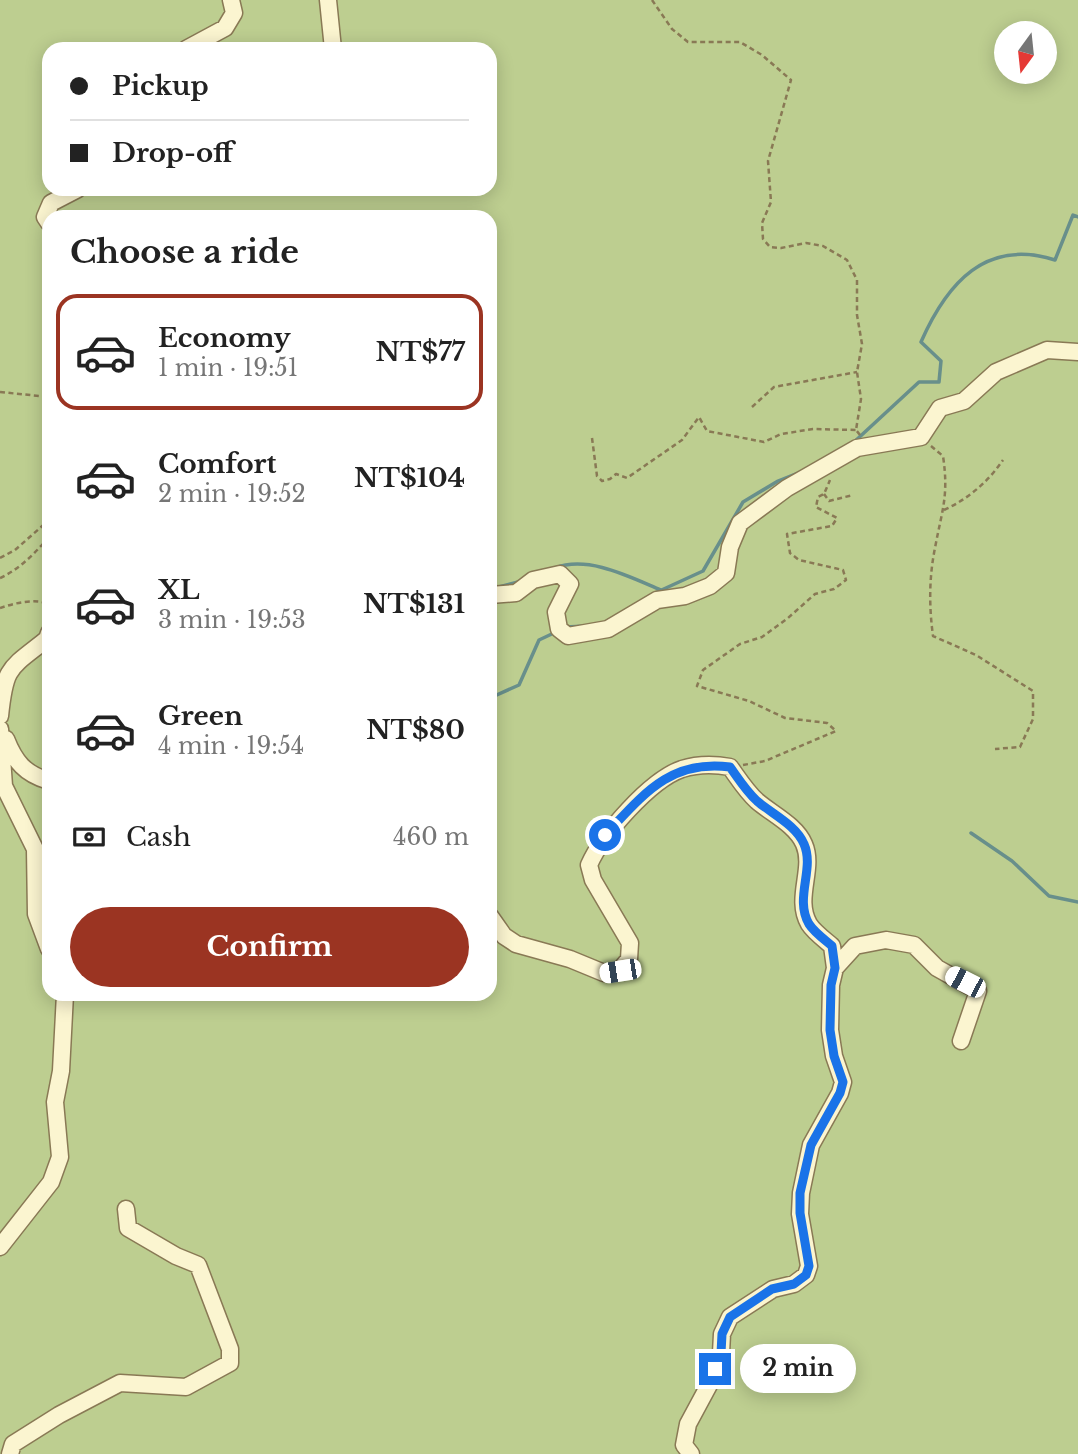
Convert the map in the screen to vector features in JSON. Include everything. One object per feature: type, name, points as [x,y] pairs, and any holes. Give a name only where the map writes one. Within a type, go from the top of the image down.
[{"type":"street","points":[[198,42],[225,27],[234,13],[231,0]]},
{"type":"street","points":[[328,0],[332,42]]},
{"type":"street","points":[[48,210],[51,203],[64,196]]},
{"type":"street","points":[[497,595],[516,593],[533,580],[560,575],[570,584],[556,612],[559,629],[568,636],[608,629],[657,600],[685,596],[710,586],[726,573],[730,547],[740,523],[787,488],[857,449],[920,437],[940,408],[964,401],[996,373],[1047,350],[1078,352]]},
{"type":"street","points":[[0,716],[2,692],[9,668],[42,643]]},
{"type":"street","points":[[0,723],[14,758],[30,776],[42,779]]},
{"type":"street","points":[[0,729],[4,786],[35,849],[36,914],[42,930]]},
{"type":"street","points":[[497,926],[504,936],[516,944],[570,959],[604,973],[620,971],[629,960],[629,943],[593,880],[589,865],[605,835],[659,783],[680,770],[708,764],[730,767],[754,799],[798,833],[805,846],[807,861],[803,891],[804,909],[809,925],[832,946],[835,968],[831,985],[830,1030],[834,1056],[843,1082],[840,1093],[811,1145],[800,1193],[800,1213],[809,1266],[806,1275],[794,1284],[772,1289],[730,1317],[722,1334],[721,1353],[709,1385],[688,1424],[684,1445],[691,1454]]},
{"type":"street","points":[[835,968],[855,946],[886,940],[914,944],[937,968],[978,991],[961,1041]]},
{"type":"street","points":[[0,1247],[51,1182],[60,1157],[55,1102],[61,1071],[65,1001]]},
{"type":"street","points":[[10,1454],[13,1444],[59,1415],[120,1383],[186,1387],[230,1363],[230,1349],[198,1265],[176,1256],[128,1228],[126,1209]]},
{"type":"path","points":[[652,0],[673,29],[688,41],[740,42],[762,55],[790,80],[768,161],[771,202],[762,223],[763,239],[770,247],[781,248],[806,243],[823,246],[847,260],[857,280],[857,315],[862,344],[857,372],[861,399],[856,430],[869,446]]},
{"type":"path","points":[[752,407],[774,387],[857,372]]},
{"type":"path","points":[[0,392],[42,396]]},
{"type":"path","points":[[592,438],[597,476],[602,481],[616,474],[627,478],[682,440],[699,417],[707,431],[764,442],[781,434],[813,429],[856,430]]},
{"type":"path","points":[[920,437],[943,456],[947,485],[934,550],[930,608],[933,636],[976,655],[1033,691],[1033,719],[1020,747],[995,749]]},
{"type":"path","points":[[730,767],[765,761],[836,731],[827,723],[785,718],[748,701],[697,686],[703,670],[740,645],[761,637],[815,594],[834,589],[846,580],[842,570],[799,561],[790,553],[787,534],[832,526],[838,518],[816,507],[818,496],[824,494],[839,458]]},
{"type":"path","points":[[944,510],[957,504],[991,477],[1003,460]]},
{"type":"path","points":[[824,494],[829,501],[853,495]]},
{"type":"path","points":[[0,558],[15,550],[42,526]]},
{"type":"path","points":[[0,578],[32,556],[42,545]]},
{"type":"path","points":[[0,608],[16,602],[42,602]]},
{"type":"green space","points":[[0,0],[1078,0],[1078,1454],[0,1454]]},
{"type":"waterway","points":[[853,443],[919,382],[939,382],[941,361],[921,342],[943,301],[957,284],[989,261],[1009,255],[1030,255],[1055,260],[1073,215],[1078,217]]},
{"type":"waterway","points":[[655,593],[703,571],[743,502],[778,481],[798,473]]},
{"type":"waterway","points":[[555,568],[581,564],[595,566],[661,590]]},
{"type":"waterway","points":[[499,587],[522,581]]},
{"type":"waterway","points":[[566,627],[586,626]]},
{"type":"waterway","points":[[497,695],[519,685],[539,640],[556,632]]},
{"type":"waterway","points":[[971,833],[1012,861],[1049,896],[1078,902]]},
{"type":"route","points":[[605,835],[659,783],[680,770],[708,764],[730,767],[754,799],[798,833],[805,846],[807,861],[803,891],[804,909],[809,925],[832,946],[835,968],[831,985],[830,1030],[834,1056],[843,1082],[840,1093],[811,1145],[800,1193],[800,1213],[809,1266],[806,1275],[794,1284],[772,1289],[730,1317],[722,1334],[721,1353],[715,1369]]}]
